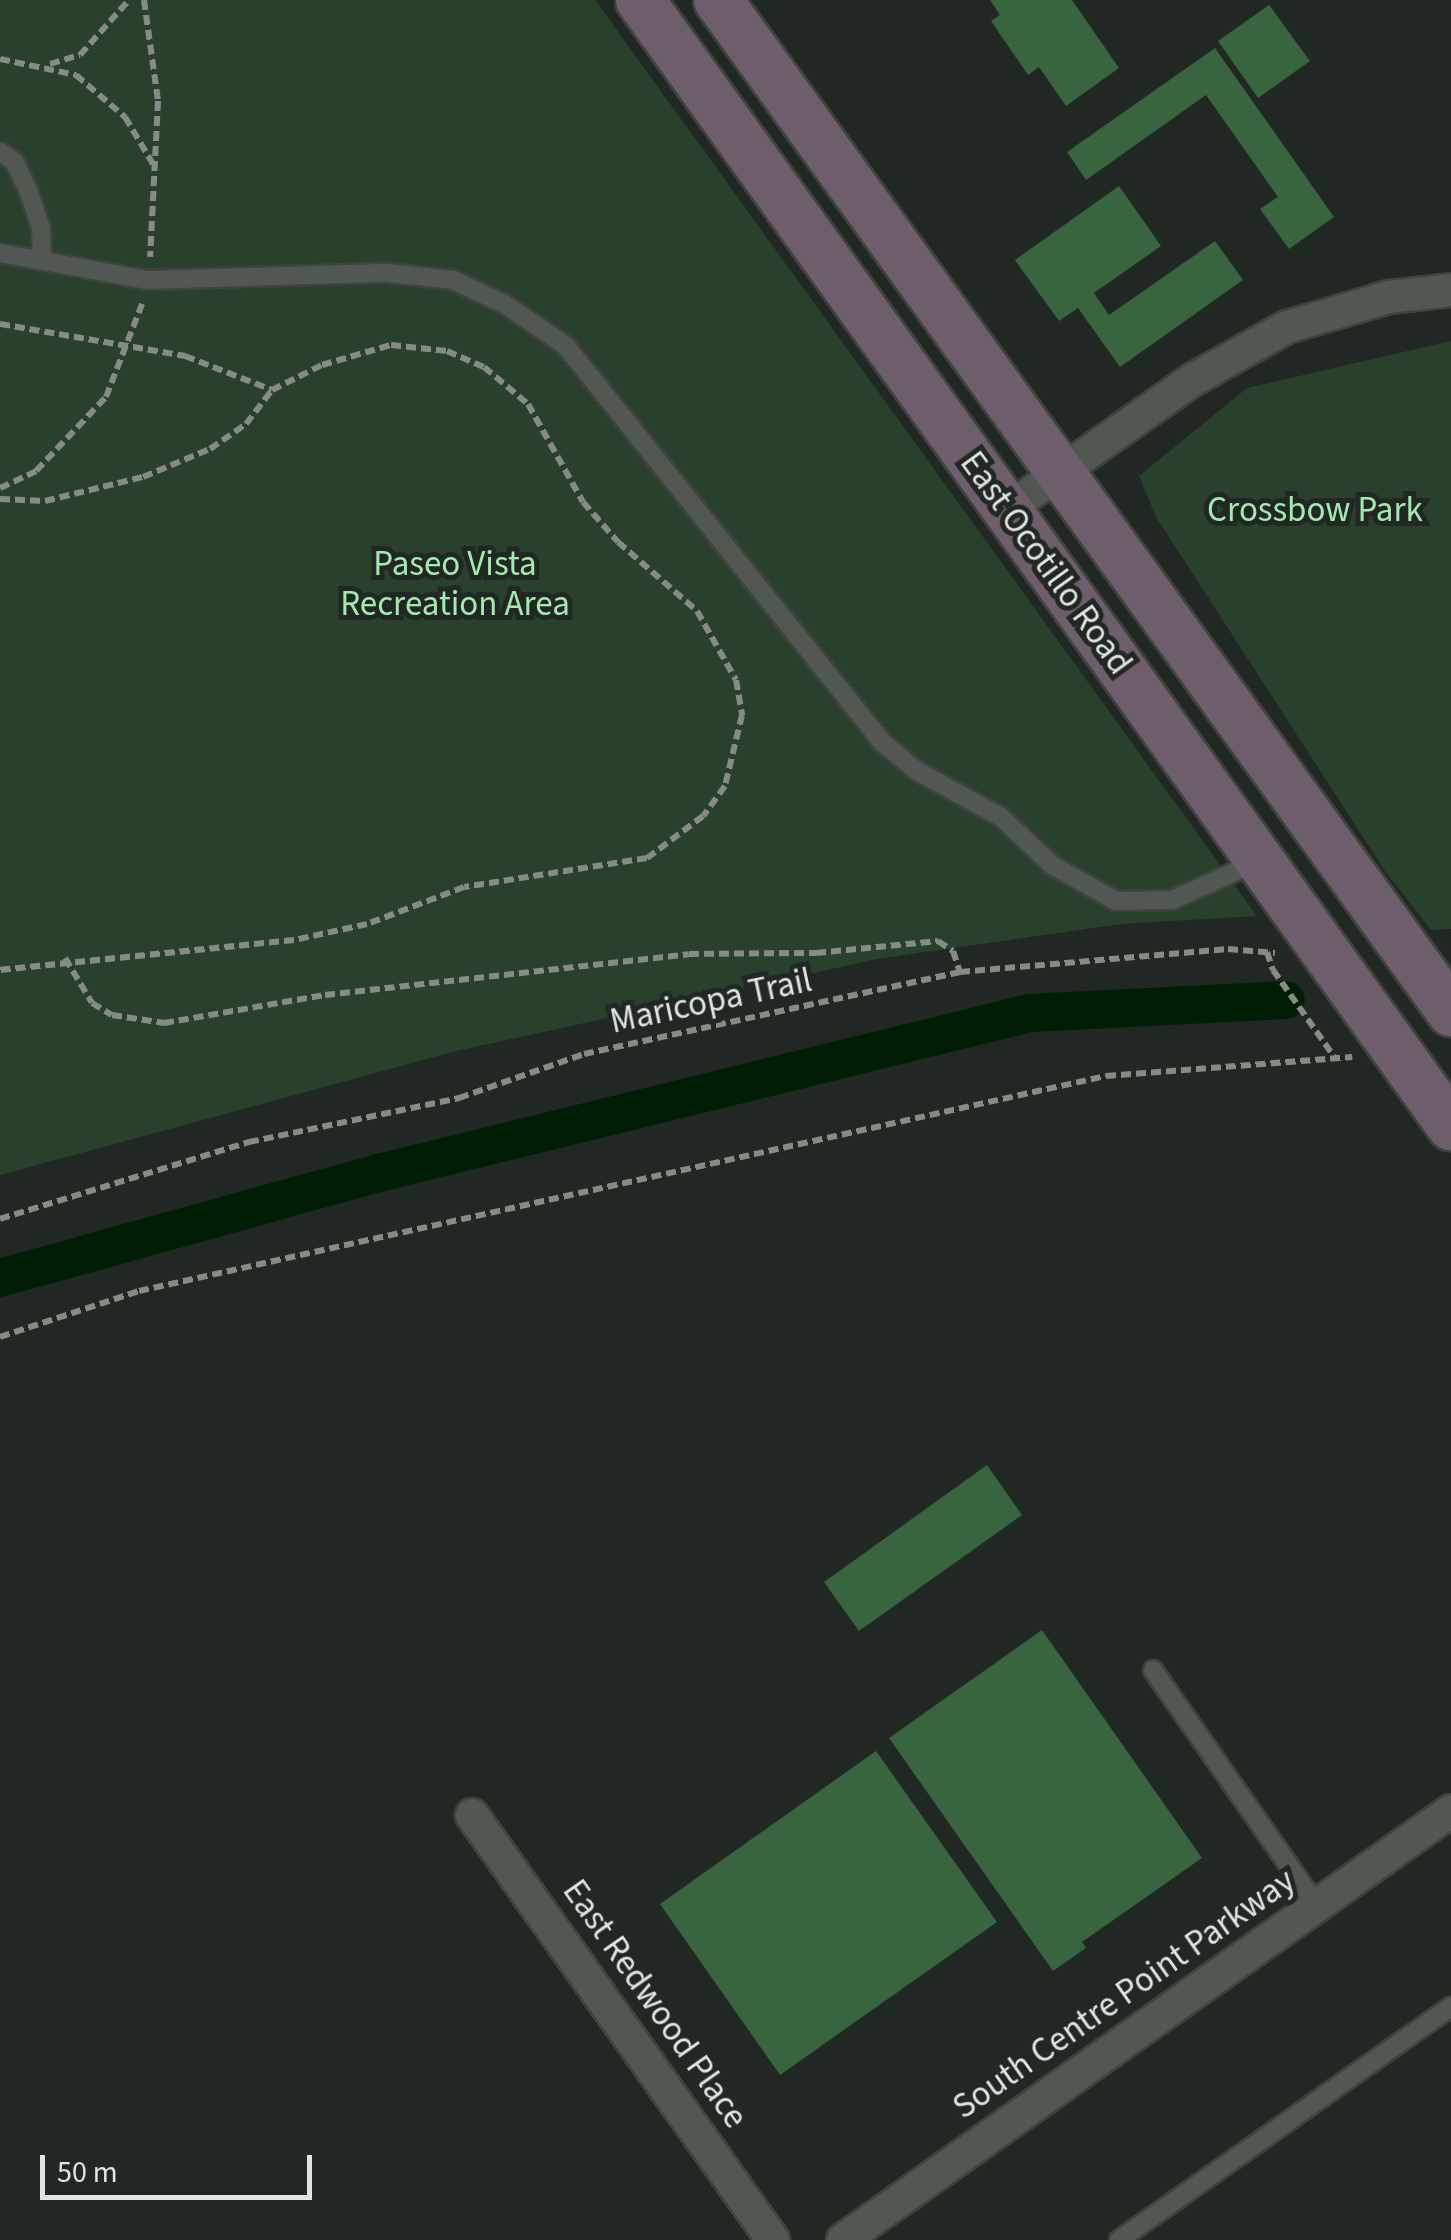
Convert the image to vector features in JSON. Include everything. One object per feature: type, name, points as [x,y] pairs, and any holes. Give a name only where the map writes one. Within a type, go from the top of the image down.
[{"type":"main road","name":"East Ocotillo Road","points":[[640,0],[1451,1126]]},
{"type":"main road","name":"East Ocotillo Road","points":[[718,0],[1451,1012]]},
{"type":"main road","points":[[730,124],[781,87]]},
{"type":"street","points":[[1008,509],[1246,348],[1334,310],[1451,290]]},
{"type":"street","name":"South Centre Point Parkway","points":[[843,2240],[1451,1811]]},
{"type":"street","name":"East Redwood Place","points":[[472,1815],[773,2240]]},
{"type":"lane","points":[[0,152],[14,161],[28,190],[41,228],[42,258]]},
{"type":"lane","points":[[0,253],[146,280],[388,273],[452,280],[506,305],[566,346],[882,742],[917,771],[1000,817],[1052,865],[1116,901],[1172,900],[1261,860]]},
{"type":"lane","points":[[1153,1670],[1318,1907]]},
{"type":"lane","points":[[1119,2240],[1451,2007]]},
{"type":"path","points":[[49,65],[80,55],[130,0]]},
{"type":"path","points":[[0,59],[49,65],[105,95],[154,165],[158,101],[144,0]]},
{"type":"path","points":[[0,324],[128,343],[185,356],[272,390]]},
{"type":"path","points":[[0,488],[36,471],[76,434],[106,397],[128,343]]},
{"type":"path","points":[[0,500],[45,501],[144,477],[210,449],[246,424],[272,390],[322,366],[390,345],[448,351],[506,383],[528,404],[583,502],[618,542],[673,583],[718,638],[742,714],[726,786],[703,816],[647,858],[464,888],[367,924],[294,940],[66,958],[0,970]]},
{"type":"path","points":[[66,958],[92,1003],[112,1015],[164,1023],[325,995],[689,954],[816,953],[938,941],[954,951],[960,972]]},
{"type":"path","name":"Maricopa Trail","points":[[0,1219],[249,1142],[459,1098],[584,1054],[960,972],[1228,948],[1332,957]]},
{"type":"path","points":[[1268,952],[1273,970],[1335,1058]]},
{"type":"path","points":[[0,1337],[139,1292],[1106,1076],[1400,1053]]},
{"type":"green space","name":"Paseo Vista Recreation Area","points":[[0,0],[595,0],[1257,916],[1121,924],[877,959],[456,1051],[0,1175]]},
{"type":"green space","name":"Crossbow Park","points":[[1451,341],[1451,929],[1431,930],[1385,871],[1156,517],[1139,476],[1247,388]]},
{"type":"building","points":[[990,0],[1072,0],[1119,68],[1066,106],[1039,67],[1028,75],[991,21],[1000,15]]},
{"type":"building","points":[[1269,5],[1310,61],[1258,98],[1218,41]]},
{"type":"building","points":[[1215,48],[1334,217],[1289,249],[1260,209],[1278,197],[1206,95],[1086,180],[1067,152]]},
{"type":"building","points":[[1119,186],[1161,246],[1094,293],[1109,315],[1215,241],[1243,280],[1120,367],[1078,308],[1059,321],[1015,260]]},
{"type":"building","points":[[987,1465],[1022,1515],[859,1631],[824,1582]]},
{"type":"building","points":[[1042,1630],[1202,1858],[1082,1942],[1086,1948],[1053,1971],[889,1738]]},
{"type":"building","points":[[876,1751],[997,1922],[780,2075],[660,1904]]},
{"type":"waterway","points":[[0,1278],[379,1173],[1030,1013],[1286,1000]]}]
